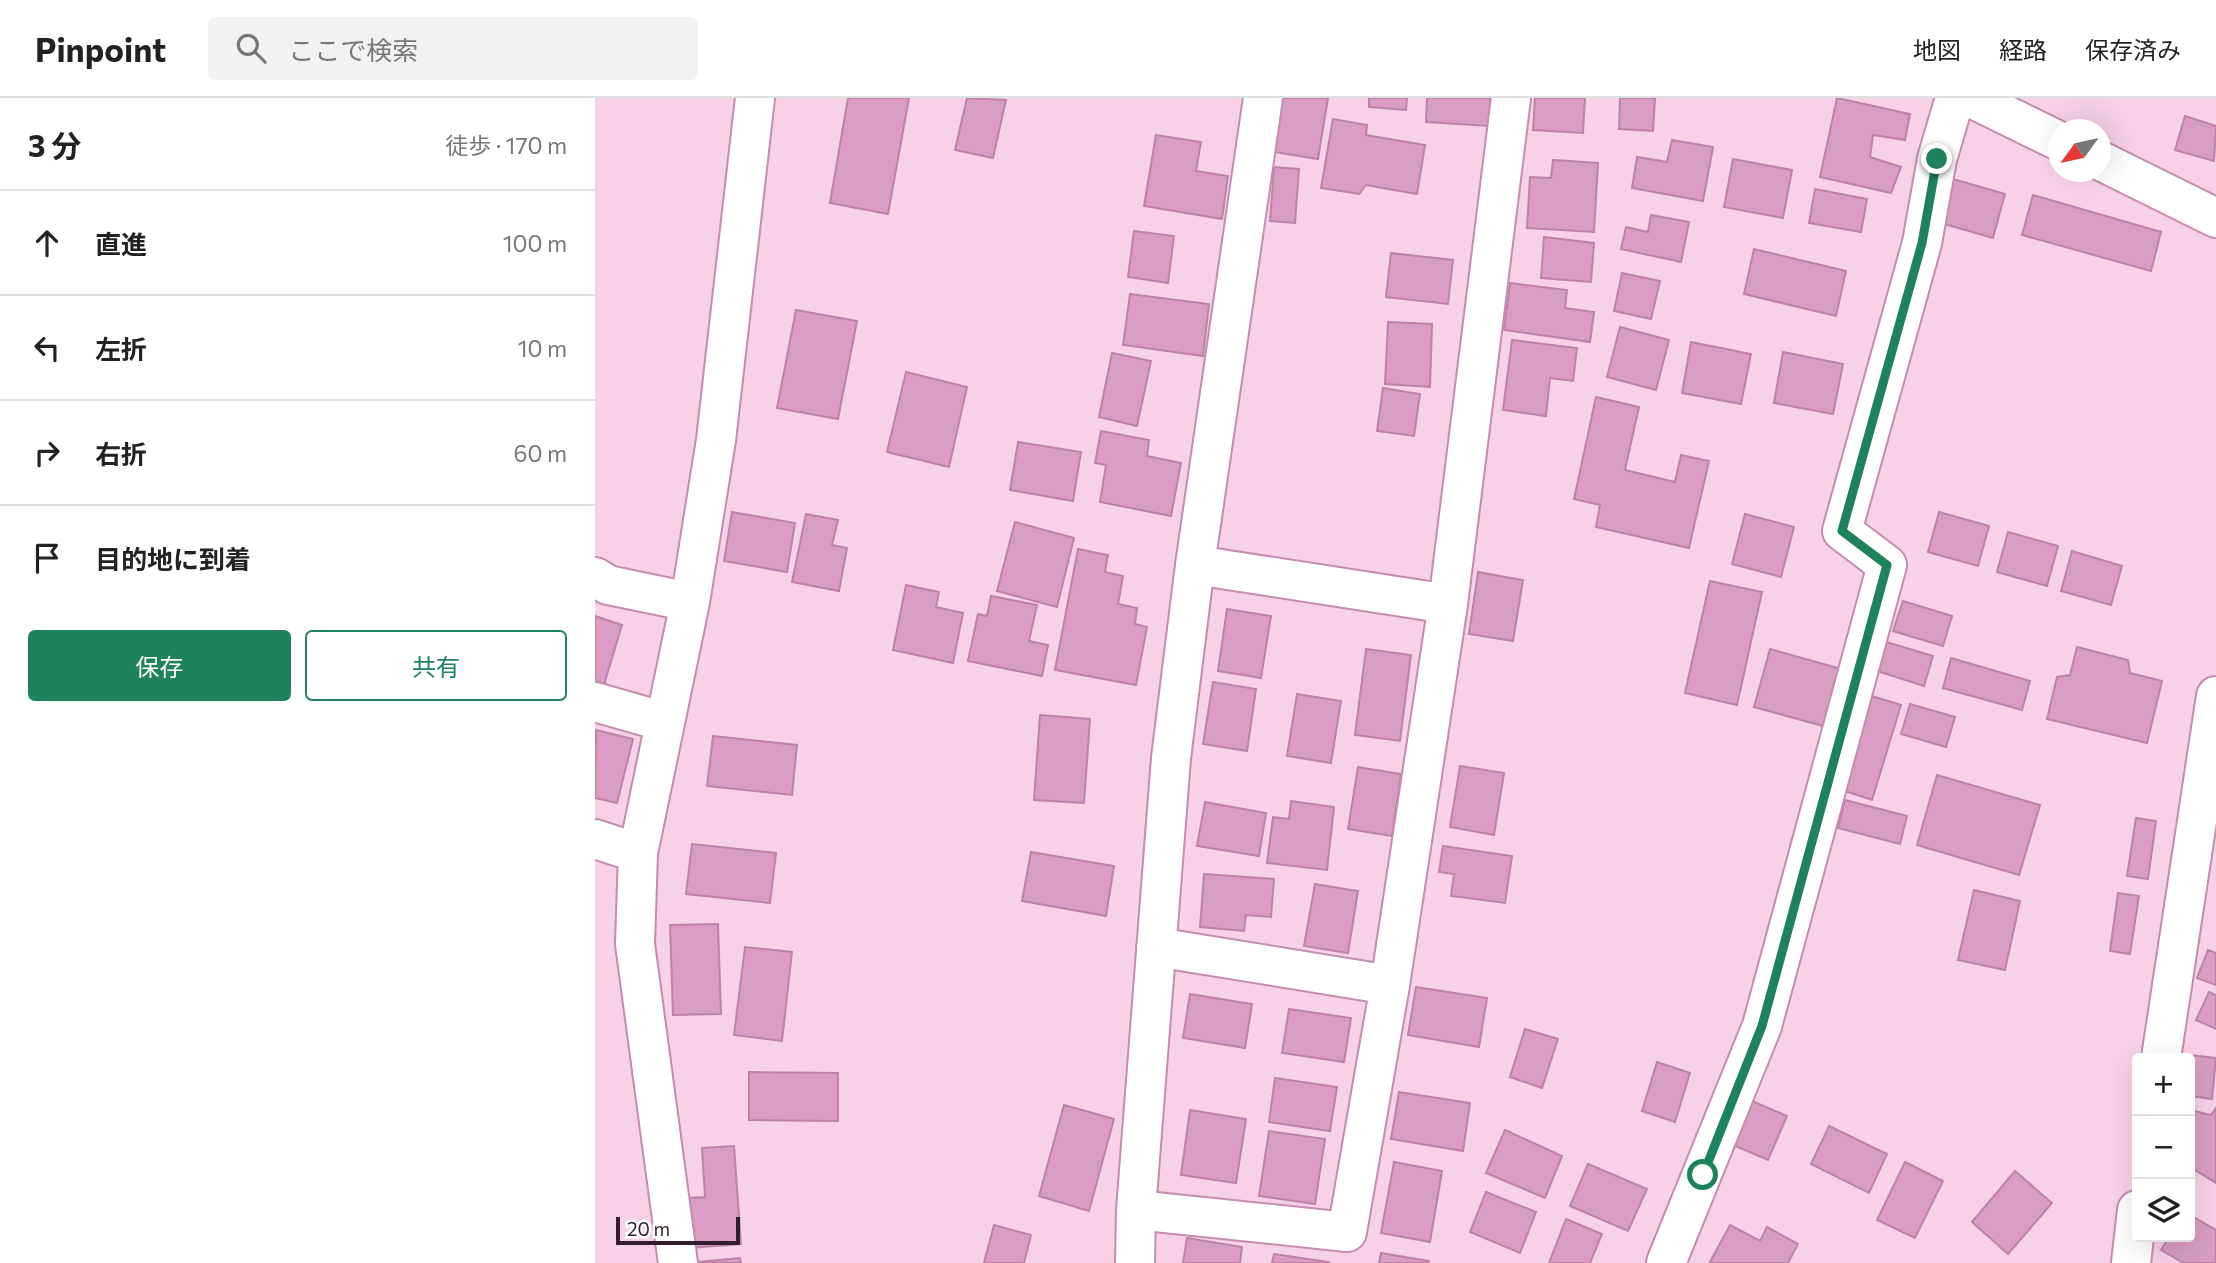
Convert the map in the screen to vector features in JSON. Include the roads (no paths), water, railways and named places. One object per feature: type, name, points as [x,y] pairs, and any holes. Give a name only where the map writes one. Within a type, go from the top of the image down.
[{"type":"street","points":[[678,1263],[635,944],[638,853],[690,602],[716,440],[755,98]]},
{"type":"street","points":[[1135,1263],[1136,1210],[1171,758],[1195,565],[1263,98]]},
{"type":"street","points":[[1136,1210],[1347,1231],[1390,985],[1448,604],[1511,98]]},
{"type":"street","points":[[1666,1263],[1762,1026],[1887,565],[1842,531],[1922,243],[1937,159],[1955,98]]},
{"type":"street","points":[[1971,98],[2048,136]]},
{"type":"street","points":[[2111,166],[2216,218]]},
{"type":"street","points":[[1195,565],[1448,604]]},
{"type":"street","points":[[595,577],[608,586],[690,602]]},
{"type":"street","points":[[2162,1053],[2216,696]]},
{"type":"street","points":[[595,702],[665,722]]},
{"type":"street","points":[[595,839],[638,853]]},
{"type":"street","points":[[1156,947],[1390,985]]},
{"type":"street","points":[[2131,1263],[2133,1242]]}]
